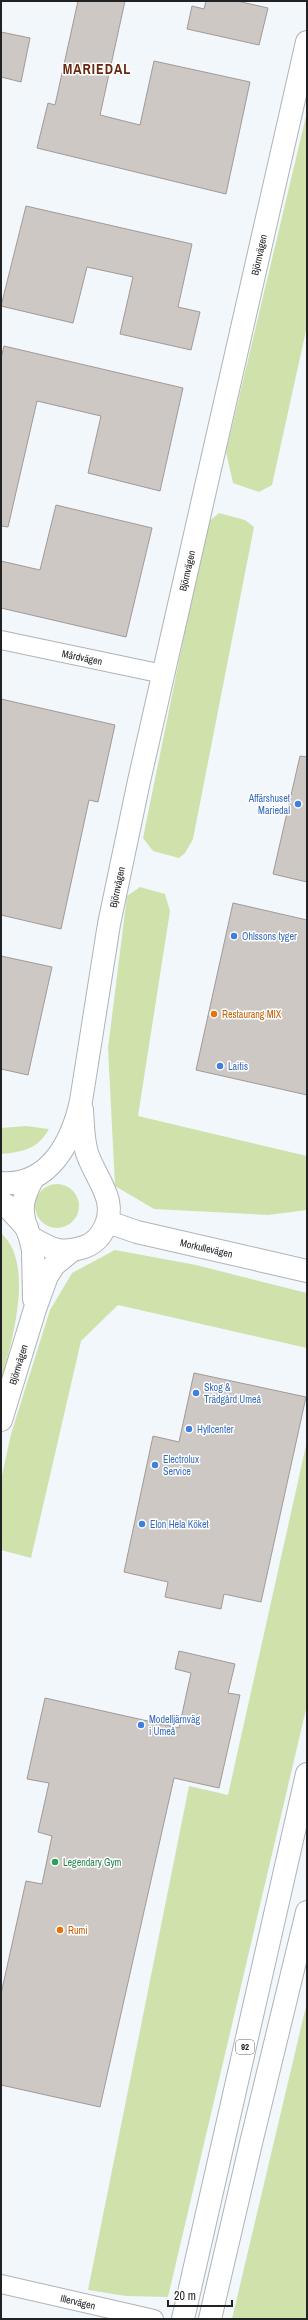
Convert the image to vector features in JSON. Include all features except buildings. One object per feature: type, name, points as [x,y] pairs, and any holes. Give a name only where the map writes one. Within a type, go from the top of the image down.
[{"type":"main road","name":"Björnvägen","points":[[35,1309],[33,1250],[29,1232],[22,1213],[24,1195],[39,1174],[64,1148],[76,1126],[109,924],[163,674],[307,42]]},
{"type":"main road","name":"Björnvägen","points":[[1,1420],[35,1309],[47,1276],[54,1265],[70,1252],[91,1244],[102,1234],[108,1222],[110,1205],[104,1186],[95,1174],[87,1151],[81,1101]]},
{"type":"main road","points":[[1,1183],[19,1183],[62,1164],[77,1165],[95,1174]]},
{"type":"main road","points":[[1,1202],[8,1206],[29,1232],[53,1250],[70,1252]]},
{"type":"main road","name":"Morkullevägen","points":[[108,1222],[137,1232],[307,1271]]},
{"type":"main road","name":"92","points":[[183,2319],[307,1774]]},
{"type":"main road","points":[[210,2319],[250,2143],[307,1912]]},
{"type":"street","name":"Mårdvägen","points":[[1,640],[163,674]]},
{"type":"street","name":"Illervägen","points":[[1,2284],[154,2319]]},
{"type":"green space","points":[[307,112],[307,326],[272,485],[259,492],[233,483],[226,452]]},
{"type":"green space","points":[[219,513],[245,520],[254,527],[193,839],[185,853],[179,858],[153,851],[143,838],[207,523]]},
{"type":"green space","points":[[140,887],[165,894],[170,911],[138,1116],[307,1156],[307,1210],[268,1215],[154,1209],[115,1186],[108,1048],[127,896]]},
{"type":"green space","points":[[26,1126],[49,1129],[45,1136],[35,1145],[16,1152],[1,1154],[1,1128]]},
{"type":"green space","points":[[57,1184],[69,1188],[75,1194],[79,1206],[75,1218],[69,1224],[57,1228],[45,1224],[39,1218],[35,1206],[39,1194],[45,1188]]},
{"type":"green space","points":[[1,1233],[11,1247],[17,1264],[19,1283],[15,1326],[1,1382]]},
{"type":"green space","points":[[115,1250],[196,1265],[307,1293],[307,1348],[118,1305],[81,1341],[31,1558],[1,1550],[1,1480],[11,1434],[50,1310],[72,1273]]},
{"type":"green space","points":[[307,1441],[307,1705],[168,2297],[126,2296],[88,2290],[189,1786],[228,1795]]},
{"type":"green space","points":[[307,2002],[307,2319],[232,2319]]},
{"type":"place","name":"Affärshuset Mariedal","points":[[298,804]]},
{"type":"place","name":"Ohlssons tyger","points":[[234,936]]},
{"type":"place","name":"Restaurang MIX","points":[[214,1014]]},
{"type":"place","name":"Laitis","points":[[220,1066]]},
{"type":"place","name":"Skog & Trädgård Umeå","points":[[196,1393]]},
{"type":"place","name":"Hyllcenter","points":[[189,1429]]},
{"type":"place","name":"Electrolux Service","points":[[155,1465]]},
{"type":"place","name":"Elon Hela Köket","points":[[142,1524]]},
{"type":"place","name":"Modelljärnväg i Umeå","points":[[141,1725]]},
{"type":"place","name":"Legendary Gym","points":[[55,1862]]},
{"type":"place","name":"Rumi","points":[[60,1930]]},
{"type":"district","name":"MARIEDAL","points":[[97,69]]}]
